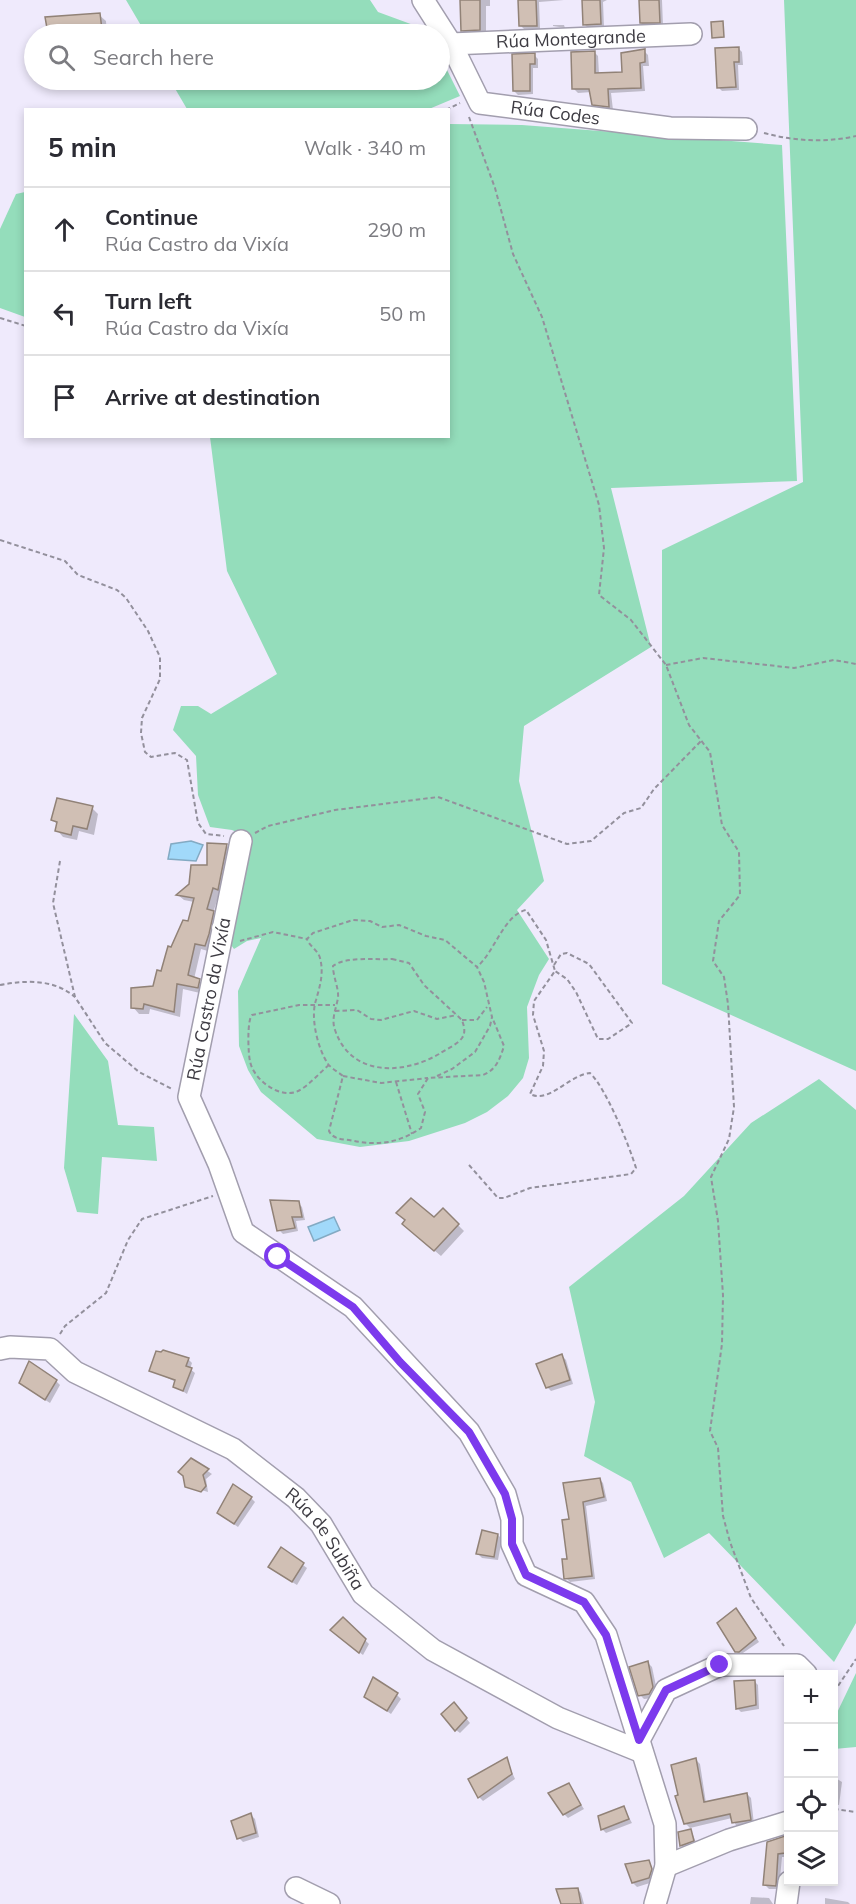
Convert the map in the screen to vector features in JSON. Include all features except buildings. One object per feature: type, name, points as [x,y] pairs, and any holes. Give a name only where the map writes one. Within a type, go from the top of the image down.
[{"type":"street","points":[[423,0],[438,24]]},
{"type":"street","name":"Rúa Montegrande","points":[[451,44],[691,34]]},
{"type":"street","points":[[451,44],[480,103]]},
{"type":"street","name":"Rúa Codes","points":[[480,103],[670,128],[747,129]]},
{"type":"street","name":"Rúa Castro da Vixía","points":[[243,839],[189,1097],[229,1191],[243,1232],[353,1307],[400,1362],[469,1432],[505,1494],[512,1519],[512,1544],[526,1575],[584,1602],[606,1635],[665,1824],[666,1866],[655,1904]]},
{"type":"street","points":[[0,1349],[10,1347],[50,1349]]},
{"type":"street","name":"Rúa de Subiña","points":[[50,1349],[75,1372],[233,1449],[287,1491],[321,1524],[363,1594],[434,1650],[558,1718],[641,1746]]},
{"type":"street","points":[[641,1746],[666,1690],[720,1665],[802,1670]]},
{"type":"street","points":[[666,1866],[729,1840],[784,1824]]},
{"type":"street","points":[[786,1904],[788,1886]]},
{"type":"street","points":[[296,1888],[329,1904]]},
{"type":"path","points":[[480,103],[468,117],[495,188],[513,254],[542,317],[599,505],[604,548],[599,594],[631,620],[666,665],[689,725],[710,752],[722,825],[739,852],[740,895],[719,921],[713,961],[724,977],[732,1040],[734,1107],[729,1139],[711,1177],[718,1221],[723,1295],[722,1344],[711,1431],[718,1448],[723,1516],[739,1570],[751,1598],[802,1670]]},
{"type":"path","points":[[747,129],[785,139],[833,141],[856,136]]},
{"type":"path","points":[[0,318],[24,325]]},
{"type":"path","points":[[0,540],[65,561],[78,575],[117,590],[126,598],[148,631],[160,657],[160,679],[142,718],[141,733],[145,752],[151,758],[175,753],[187,760],[198,823],[206,834],[243,839],[268,826],[335,810],[438,798],[567,844],[591,842],[624,813],[641,808],[654,789],[701,741]]},
{"type":"path","points":[[666,665],[703,658],[794,668],[834,660],[856,664]]},
{"type":"path","points":[[60,861],[53,903],[75,997]]},
{"type":"path","points":[[477,967],[489,956],[506,924],[517,912],[526,910],[546,940],[555,971],[567,979],[576,992],[598,1039],[608,1039],[632,1023],[589,964],[567,953],[561,954],[554,966]]},
{"type":"path","points":[[307,939],[313,933],[353,920],[370,921],[382,927],[399,926],[445,940],[477,967],[484,982],[487,1007],[504,1046],[491,1072],[474,1077],[437,1076]]},
{"type":"path","points":[[218,956],[246,938],[273,932],[307,939],[320,957],[321,988],[315,1004],[320,1045],[329,1065],[343,1076],[396,1082],[437,1076],[452,1069],[475,1052],[490,1026],[492,1017]]},
{"type":"path","points":[[403,959],[410,963],[424,985],[462,1020],[465,1032],[462,1038],[452,1046],[413,1067],[385,1069],[358,1063],[352,1058],[335,1030],[333,1021],[335,1011],[338,998],[333,966],[338,962],[403,959]]},
{"type":"path","points":[[469,1165],[474,1168],[491,1193],[498,1198],[530,1188],[632,1174],[636,1168],[616,1118],[596,1078],[590,1073],[572,1077],[558,1089],[544,1096],[530,1094],[543,1066],[544,1051],[533,1015],[534,1001],[555,971]]},
{"type":"path","points":[[0,986],[31,981],[62,985],[75,997],[105,1043],[139,1072],[189,1097]]},
{"type":"path","points":[[329,1065],[297,1091],[285,1094],[264,1082],[250,1062],[248,1019],[275,1008],[315,1004],[335,1005]]},
{"type":"path","points":[[462,1020],[465,1018],[477,1020],[487,1007]]},
{"type":"path","points":[[335,1011],[357,1010],[371,1019],[381,1020],[414,1011],[437,1019],[457,1015]]},
{"type":"path","points":[[343,1076],[331,1134],[371,1145],[387,1144],[421,1128],[425,1112],[418,1094],[428,1078]]},
{"type":"path","points":[[396,1082],[412,1134]]},
{"type":"path","points":[[50,1349],[65,1326],[105,1293],[128,1240],[142,1220],[229,1191]]},
{"type":"path","points":[[838,1686],[856,1659]]},
{"type":"path","points":[[838,1810],[856,1812]]},
{"type":"green space","points":[[126,0],[370,0],[378,12],[411,24],[140,24]]},
{"type":"green space","points":[[784,0],[856,0],[856,1071],[662,984],[662,550],[803,482]]},
{"type":"green space","points":[[450,76],[460,96],[431,108],[186,108],[176,90],[450,90]]},
{"type":"green space","points":[[450,124],[522,125],[782,145],[797,481],[611,488],[651,647],[524,726],[519,781],[544,881],[517,910],[549,959],[539,975],[527,1007],[529,1058],[523,1078],[508,1096],[487,1112],[465,1123],[409,1141],[360,1147],[317,1139],[261,1092],[248,1070],[239,1046],[238,991],[261,938],[247,941],[234,949],[226,938],[248,837],[232,830],[210,827],[198,795],[196,756],[173,730],[181,706],[198,706],[211,714],[277,674],[227,571],[210,438],[450,438]]},
{"type":"green space","points":[[24,192],[24,317],[0,308],[0,229],[16,194]]},
{"type":"green space","points":[[74,1014],[108,1061],[118,1125],[154,1127],[157,1161],[102,1157],[98,1214],[77,1212],[64,1168]]},
{"type":"green space","points":[[819,1079],[856,1110],[856,1623],[834,1662],[709,1533],[664,1558],[631,1482],[584,1456],[595,1402],[569,1287],[684,1196],[751,1123]]},
{"type":"green space","points":[[856,1673],[856,1747],[838,1749],[838,1711]]},
{"type":"water","points":[[191,841],[203,845],[196,861],[168,859],[171,844]]},
{"type":"water","points":[[334,1217],[340,1230],[314,1241],[308,1227]]},
{"type":"route","points":[[278,1257],[353,1307],[400,1362],[469,1432],[505,1494],[512,1519],[512,1544],[526,1575],[584,1602],[606,1635],[639,1740],[666,1690],[720,1665]]}]
